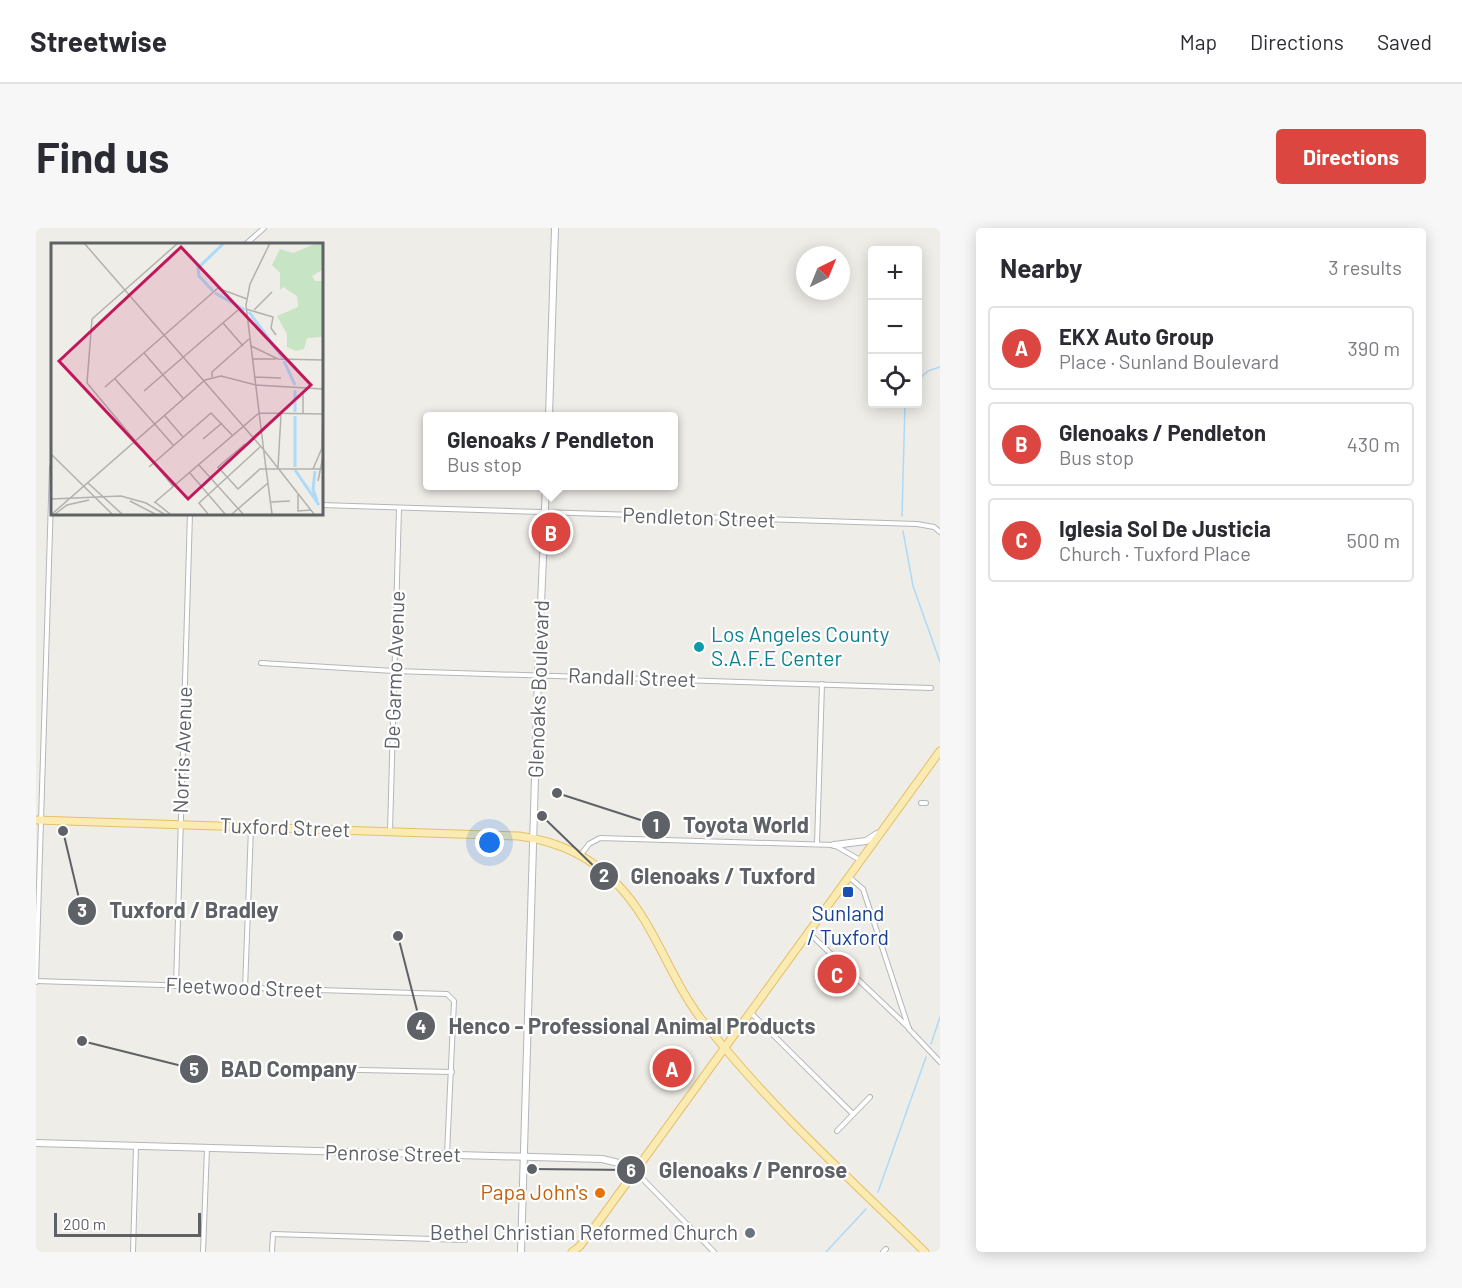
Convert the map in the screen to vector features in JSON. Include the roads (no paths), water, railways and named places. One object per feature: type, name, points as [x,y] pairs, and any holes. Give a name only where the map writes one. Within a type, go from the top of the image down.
[{"type":"main road","points":[[549,412],[555,228]]},
{"type":"main road","name":"Glenoaks Boulevard","points":[[521,1252],[538,675],[546,490]]},
{"type":"main road","points":[[572,1252],[580,1249],[634,1171],[940,752]]},
{"type":"main road","name":"Tuxford Street","points":[[39,820],[533,838],[580,856],[603,871],[626,895],[690,1002],[754,1084],[925,1252]]},
{"type":"main road","points":[[834,845],[866,841],[874,837],[888,823]]},
{"type":"main road","name":"Penrose Street","points":[[36,1143],[612,1160],[634,1171]]},
{"type":"street","points":[[247,243],[264,228]]},
{"type":"street","points":[[36,981],[39,820],[51,494]]},
{"type":"street","name":"Pendleton Street","points":[[322,505],[913,524],[934,527],[940,532]]},
{"type":"street","name":"De Garmo Avenue","points":[[390,831],[399,508]]},
{"type":"street","name":"Norris Avenue","points":[[176,986],[190,514]]},
{"type":"street","name":"Randall Street","points":[[261,663],[394,671],[931,688]]},
{"type":"street","points":[[817,844],[822,684]]},
{"type":"street","points":[[245,989],[251,827]]},
{"type":"street","points":[[580,856],[589,844],[600,838],[834,845],[861,860]]},
{"type":"street","points":[[849,877],[863,889],[909,1029]]},
{"type":"street","points":[[808,933],[909,1029],[940,1062]]},
{"type":"street","name":"Fleetwood Street","points":[[36,981],[436,994],[452,997],[454,1001],[452,1072]]},
{"type":"street","points":[[750,1012],[853,1114]]},
{"type":"street","points":[[316,1069],[452,1072],[447,1155]]},
{"type":"street","points":[[837,1131],[870,1097]]},
{"type":"street","points":[[133,1252],[136,1146]]},
{"type":"street","points":[[203,1252],[207,1149]]},
{"type":"street","name":"Penrose Street","points":[[634,1171],[714,1252]]},
{"type":"street","points":[[272,1252],[273,1234],[465,1240]]},
{"type":"waterway","points":[[922,376],[928,371],[940,367]]},
{"type":"waterway","points":[[902,516],[905,408]]},
{"type":"waterway","points":[[903,531],[913,586],[940,662]]},
{"type":"waterway","points":[[931,1044],[940,1017]]},
{"type":"waterway","points":[[878,1192],[926,1057]]},
{"type":"waterway","points":[[826,1252],[866,1209]]},
{"type":"place","name":"Glenoaks / Pendleton","points":[[551,532]]},
{"type":"place","name":"Los Angeles County S.A.F.E Center","points":[[699,647]]},
{"type":"place","name":"Toyota World","points":[[557,793]]},
{"type":"place","name":"Glenoaks / Tuxford","points":[[542,816]]},
{"type":"place","name":"Tuxford / Bradley","points":[[63,831]]},
{"type":"place","name":"Sunland / Tuxford","points":[[848,892]]},
{"type":"place","name":"Henco - Professional Animal Products","points":[[398,936]]},
{"type":"place","name":"Iglesia Sol De Justicia","points":[[837,974]]},
{"type":"place","name":"BAD Company","points":[[82,1041]]},
{"type":"place","name":"EKX Auto Group","points":[[672,1068]]},
{"type":"place","name":"Glenoaks / Penrose","points":[[532,1169]]},
{"type":"place","name":"Papa John's","points":[[600,1193]]},
{"type":"place","name":"Bethel Christian Reformed Church","points":[[750,1233]]}]
